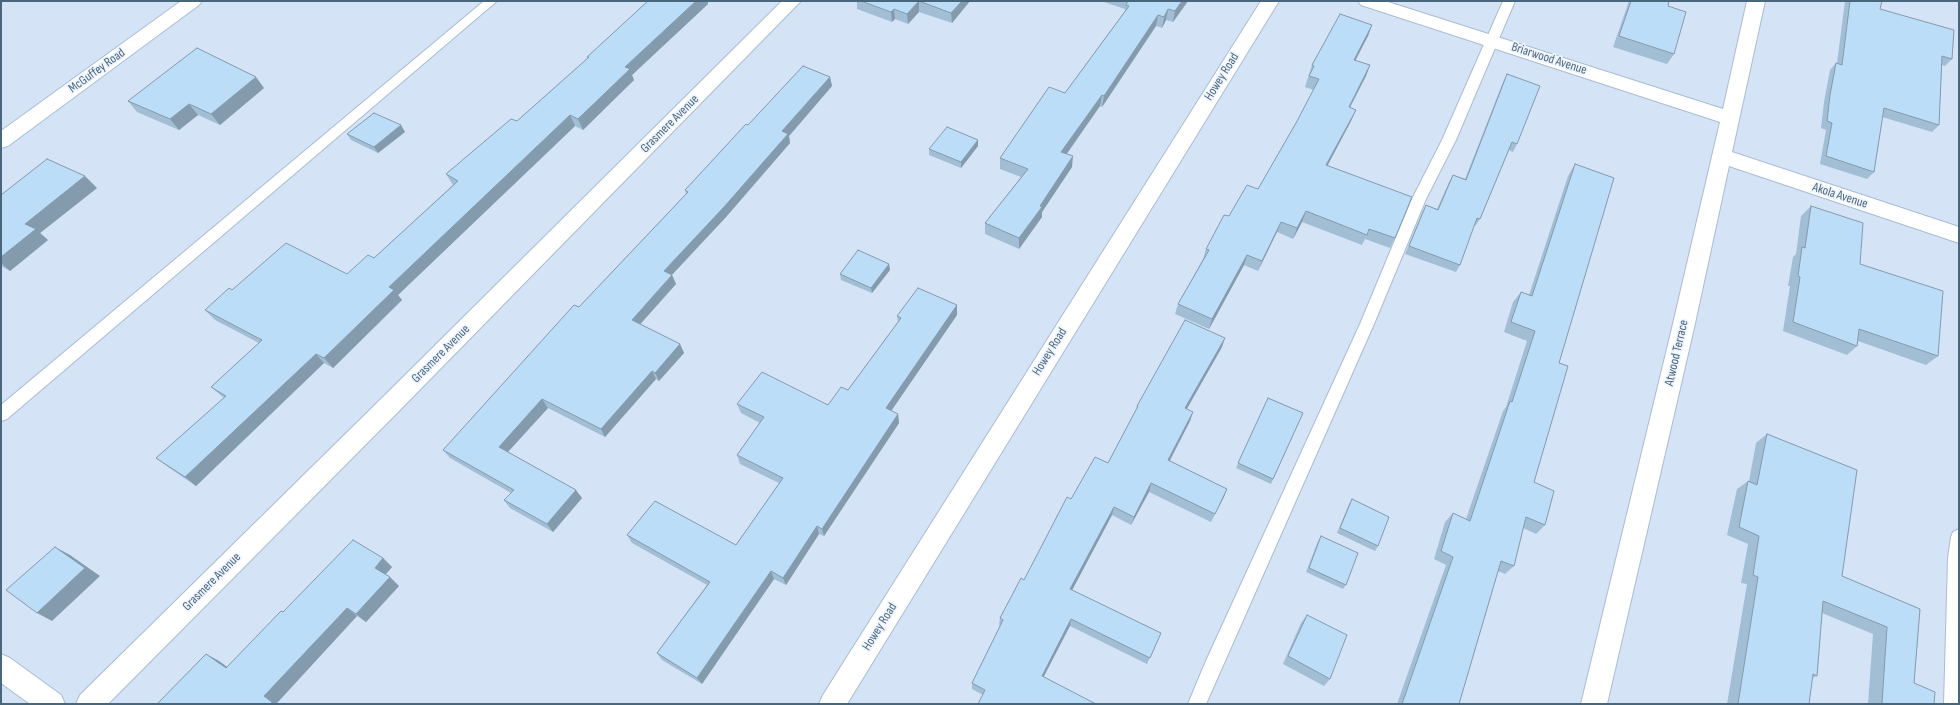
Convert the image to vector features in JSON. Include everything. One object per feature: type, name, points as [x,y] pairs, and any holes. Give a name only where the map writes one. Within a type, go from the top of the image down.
[{"type":"street","name":"McGuffey Road","points":[[1,142],[193,1]]},
{"type":"street","name":"Grasmere Avenue","points":[[89,704],[379,416],[792,1]]},
{"type":"street","name":"Howey Road","points":[[832,704],[1270,1]]},
{"type":"street","name":"Briarwood Avenue","points":[[1367,1],[1730,118]]},
{"type":"street","name":"Atwood Terrace","points":[[1594,704],[1683,328],[1756,1]]},
{"type":"street","name":"Akola Avenue","points":[[1721,156],[1959,235]]},
{"type":"street","points":[[1,668],[52,704]]},
{"type":"lane","points":[[1,414],[491,1]]},
{"type":"lane","points":[[1197,704],[1214,662],[1367,324],[1419,199],[1449,140],[1509,1]]},
{"type":"lane","points":[[1953,704],[1956,558],[1959,537]]},
{"type":"shaded area","points":[[1,1],[1959,1],[1959,704],[1,704]]},
{"type":"building","points":[[648,1],[696,1],[625,67],[630,69],[578,119],[570,115],[389,287],[394,290],[324,358],[316,354],[185,477],[156,458],[226,396],[211,387],[262,340],[205,310],[229,288],[232,290],[286,243],[347,274],[368,255],[374,258],[458,181],[446,174],[511,119],[517,121],[589,57],[587,57]]},
{"type":"building","points":[[861,1],[919,1],[907,14],[894,9],[891,12]]},
{"type":"building","points":[[919,1],[962,1],[951,13]]},
{"type":"building","points":[[1128,1],[1182,1],[1175,11],[1168,9],[1164,17],[1158,15],[1104,96],[1102,95],[1061,152],[1073,156],[1040,206],[1042,207],[1019,238],[985,223],[1028,169],[1000,158],[1049,87],[1065,93],[1129,6],[1126,5]]},
{"type":"building","points":[[1631,1],[1669,1],[1668,6],[1686,12],[1674,54],[1619,36]]},
{"type":"building","points":[[1850,1],[1882,1],[1880,9],[1954,30],[1952,59],[1942,56],[1939,125],[1884,108],[1874,172],[1826,156],[1832,123],[1827,121],[1830,95],[1836,63],[1842,65]]},
{"type":"building","points":[[1340,14],[1372,25],[1354,60],[1370,65],[1349,107],[1356,110],[1326,165],[1412,197],[1395,238],[1369,229],[1367,235],[1306,211],[1297,228],[1281,222],[1262,261],[1247,255],[1212,319],[1178,304],[1209,250],[1206,249],[1224,215],[1229,216],[1247,185],[1258,189],[1296,123],[1319,79],[1309,76],[1314,66],[1312,65]]},
{"type":"building","points":[[197,48],[256,77],[211,114],[189,104],[170,119],[128,101]]},
{"type":"building","points":[[803,66],[830,77],[782,131],[788,134],[724,207],[664,271],[672,275],[632,320],[680,344],[655,373],[652,371],[601,429],[542,399],[499,447],[576,490],[547,524],[504,500],[514,490],[443,450],[574,305],[579,307],[688,192],[685,190],[746,124],[748,125]]},
{"type":"building","points":[[1507,74],[1540,86],[1517,144],[1512,142],[1480,219],[1477,218],[1460,265],[1409,246],[1426,205],[1438,210],[1453,175],[1466,180]]},
{"type":"building","points":[[374,113],[401,125],[374,147],[347,134]]},
{"type":"building","points":[[947,127],[978,140],[961,162],[929,149]]},
{"type":"building","points":[[47,159],[85,176],[25,224],[36,229],[1,257],[1,195]]},
{"type":"building","points":[[1575,164],[1614,178],[1559,363],[1568,366],[1534,482],[1554,491],[1545,525],[1526,517],[1514,566],[1501,561],[1459,704],[1402,704],[1453,557],[1441,551],[1453,513],[1470,521],[1510,401],[1512,402],[1535,331],[1511,322],[1521,292],[1532,296]]},
{"type":"building","points":[[1811,206],[1863,223],[1860,264],[1943,291],[1938,356],[1859,329],[1857,346],[1793,322],[1800,277],[1798,276],[1802,247],[1805,248]]},
{"type":"building","points":[[858,250],[889,264],[871,288],[840,274]]},
{"type":"building","points":[[918,288],[957,305],[886,408],[898,414],[822,529],[817,526],[783,578],[771,571],[697,678],[657,653],[710,582],[627,535],[655,501],[736,545],[783,478],[737,455],[764,417],[737,404],[762,372],[828,405],[841,387],[848,390],[901,318],[897,316]]},
{"type":"building","points":[[1185,320],[1225,338],[1185,408],[1193,412],[1168,460],[1227,489],[1215,514],[1151,483],[1134,517],[1114,507],[1070,589],[1161,633],[1150,658],[1071,619],[1042,676],[1096,704],[978,704],[985,690],[972,683],[1003,620],[1000,618],[1021,578],[1024,580],[1067,497],[1071,499],[1095,457],[1108,463],[1137,406]]},
{"type":"building","points":[[1268,398],[1303,413],[1273,479],[1238,463]]},
{"type":"building","points":[[1767,434],[1857,470],[1842,576],[1920,609],[1914,683],[1935,692],[1934,704],[1882,704],[1887,627],[1823,601],[1817,676],[1813,674],[1809,704],[1738,704],[1758,577],[1753,575],[1759,536],[1739,527],[1748,481],[1757,485]]},
{"type":"building","points":[[1352,499],[1389,517],[1378,546],[1340,528]]},
{"type":"building","points":[[1321,536],[1358,553],[1346,585],[1309,568]]},
{"type":"building","points":[[353,540],[383,558],[375,568],[390,577],[356,614],[347,608],[264,696],[272,702],[271,704],[157,704],[206,654],[226,668]]},
{"type":"building","points":[[55,547],[85,568],[37,613],[6,590]]},
{"type":"building","points":[[1307,615],[1347,635],[1330,679],[1288,656]]}]
